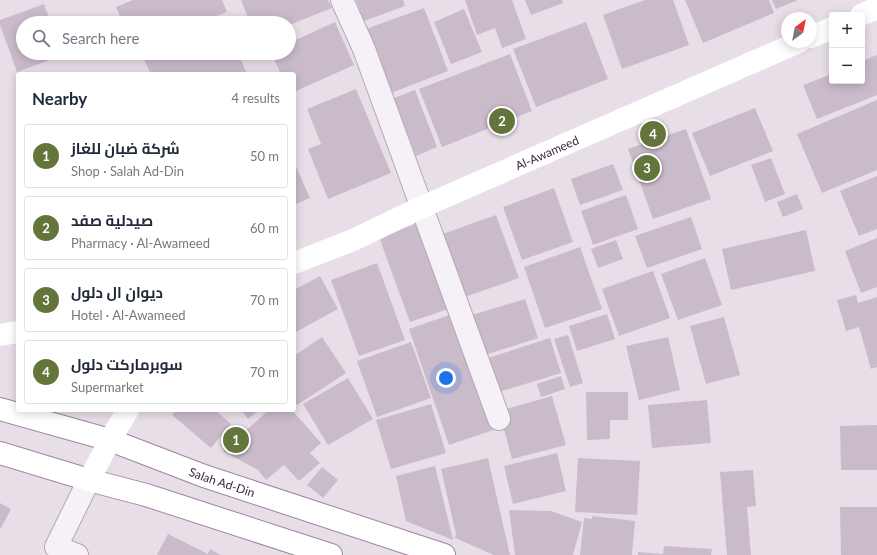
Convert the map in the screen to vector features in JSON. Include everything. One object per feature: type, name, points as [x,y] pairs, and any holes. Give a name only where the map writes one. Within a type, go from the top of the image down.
[{"type":"main road","points":[[865,13],[877,8]]},
{"type":"main road","points":[[817,34],[829,29]]},
{"type":"main road","name":"Al-Awameed","points":[[296,262],[353,240],[422,207],[786,48]]},
{"type":"main road","points":[[0,335],[16,332]]},
{"type":"main road","name":"Salah Ad-Din","points":[[0,409],[110,440],[204,476],[444,555]]},
{"type":"main road","points":[[90,480],[110,440],[127,412]]},
{"type":"main road","points":[[0,453],[146,495],[331,555]]},
{"type":"street","points":[[342,0],[364,49],[499,419]]},
{"type":"street","points":[[77,555],[54,551],[90,480]]},
{"type":"building","points":[[133,0],[222,0],[227,12],[217,16],[120,16],[116,7]]},
{"type":"building","points":[[241,0],[328,0],[332,8],[296,22],[296,16],[247,16]]},
{"type":"building","points":[[356,0],[403,0],[405,6],[364,21]]},
{"type":"building","points":[[465,0],[512,0],[526,39],[502,48],[495,28],[477,35]]},
{"type":"building","points":[[525,0],[562,0],[563,3],[531,15]]},
{"type":"building","points":[[645,0],[673,0],[689,45],[622,69],[603,15]]},
{"type":"building","points":[[685,0],[769,0],[774,13],[703,43]]},
{"type":"building","points":[[772,0],[798,0],[776,9]]},
{"type":"building","points":[[44,4],[48,16],[16,16],[16,60],[49,60],[17,72],[0,25],[0,20]]},
{"type":"building","points":[[424,8],[448,71],[391,93],[366,29]]},
{"type":"building","points":[[464,9],[482,52],[451,64],[434,22]]},
{"type":"building","points":[[335,22],[354,65],[296,91],[296,72],[280,72],[274,60],[296,60],[296,40]]},
{"type":"building","points":[[586,22],[608,79],[536,107],[513,49]]},
{"type":"building","points":[[510,54],[532,111],[442,147],[419,89]]},
{"type":"building","points":[[877,55],[877,95],[817,119],[803,85],[829,75],[829,84],[865,84],[865,60]]},
{"type":"building","points":[[144,60],[241,60],[246,72],[150,72]]},
{"type":"building","points":[[356,89],[391,173],[328,199],[308,149],[321,144],[307,109]]},
{"type":"building","points":[[415,90],[437,147],[416,156],[394,98]]},
{"type":"building","points":[[877,100],[877,170],[822,193],[797,134]]},
{"type":"building","points":[[755,108],[773,151],[710,176],[692,133]]},
{"type":"building","points":[[686,129],[711,199],[653,219],[628,149]]},
{"type":"building","points":[[771,158],[785,194],[765,202],[751,165]]},
{"type":"building","points":[[613,164],[623,190],[580,205],[571,179]]},
{"type":"building","points":[[296,166],[310,198],[296,204]]},
{"type":"building","points":[[877,176],[877,229],[859,236],[840,191]]},
{"type":"building","points":[[554,188],[573,242],[522,260],[503,207]]},
{"type":"building","points":[[797,194],[803,209],[783,217],[777,202]]},
{"type":"building","points":[[626,195],[638,229],[593,245],[581,211]]},
{"type":"building","points":[[496,215],[519,278],[459,299],[437,236]]},
{"type":"building","points":[[691,217],[702,249],[647,268],[635,236]]},
{"type":"building","points":[[418,223],[448,309],[410,322],[379,237]]},
{"type":"building","points":[[806,230],[815,271],[731,290],[722,249]]},
{"type":"building","points":[[877,238],[877,287],[861,293],[845,251]]},
{"type":"building","points":[[616,240],[623,259],[598,268],[591,249]]},
{"type":"building","points":[[580,247],[602,309],[545,328],[524,267]]},
{"type":"building","points":[[705,258],[722,305],[678,320],[661,274]]},
{"type":"building","points":[[377,263],[405,340],[359,356],[331,280]]},
{"type":"building","points":[[653,271],[670,318],[619,336],[602,289]]},
{"type":"building","points":[[320,276],[338,309],[296,332],[296,289]]},
{"type":"building","points":[[856,295],[858,303],[877,297],[877,367],[871,369],[859,327],[846,331],[837,300]]},
{"type":"building","points":[[525,299],[538,338],[482,356],[469,316]]},
{"type":"building","points":[[455,313],[496,429],[449,445],[409,329]]},
{"type":"building","points":[[607,314],[615,339],[577,351],[569,326]]},
{"type":"building","points":[[724,317],[740,375],[706,384],[690,326]]},
{"type":"building","points":[[568,335],[583,383],[570,387],[554,339]]},
{"type":"building","points":[[322,337],[346,373],[297,405],[296,355]]},
{"type":"building","points":[[668,337],[680,390],[639,400],[626,346]]},
{"type":"building","points":[[550,338],[561,373],[496,393],[485,359]]},
{"type":"building","points":[[411,342],[431,398],[377,417],[357,361]]},
{"type":"building","points":[[561,376],[565,389],[541,397],[537,384]]},
{"type":"building","points":[[348,378],[373,419],[328,445],[303,404]]},
{"type":"building","points":[[586,392],[628,392],[628,420],[610,420],[610,439],[587,440]]},
{"type":"building","points":[[552,396],[566,445],[512,459],[499,411]]},
{"type":"building","points":[[707,400],[711,443],[652,448],[648,405]]},
{"type":"building","points":[[431,404],[446,453],[391,469],[376,420]]},
{"type":"building","points":[[175,412],[217,412],[231,424],[211,448],[172,415]]},
{"type":"building","points":[[243,412],[257,412],[248,419]]},
{"type":"building","points":[[267,412],[294,412],[321,443],[310,453],[320,463],[299,481],[284,465],[266,480],[258,470],[223,451]]},
{"type":"building","points":[[877,425],[877,470],[841,470],[840,426]]},
{"type":"building","points":[[557,453],[566,491],[513,504],[504,466]]},
{"type":"building","points":[[488,458],[510,555],[494,555],[455,538],[456,534],[441,469]]},
{"type":"building","points":[[578,458],[640,461],[637,515],[575,512]]},
{"type":"building","points":[[435,466],[453,540],[406,521],[396,476]]},
{"type":"building","points":[[322,467],[338,480],[323,498],[307,485]]},
{"type":"building","points":[[753,470],[756,506],[747,507],[751,555],[727,555],[720,472]]},
{"type":"building","points":[[0,503],[11,509],[1,528],[0,528]]},
{"type":"building","points":[[840,507],[877,507],[877,555],[841,555]]},
{"type":"building","points":[[509,510],[551,511],[582,522],[573,555],[515,555]]},
{"type":"building","points":[[592,516],[635,521],[632,555],[580,555],[584,518],[592,519]]},
{"type":"building","points":[[168,534],[208,554],[210,549],[221,555],[157,555]]},
{"type":"building","points":[[664,546],[712,549],[711,555],[638,555],[638,552],[663,554]]},
{"type":"place","name":"صيدلية صفد","points":[[502,121]]},
{"type":"place","name":"سوبرماركت دلول","points":[[653,134]]},
{"type":"place","name":"ديوان ال دلول","points":[[647,168]]},
{"type":"place","name":"شركة ضبان للغاز","points":[[236,440]]}]
